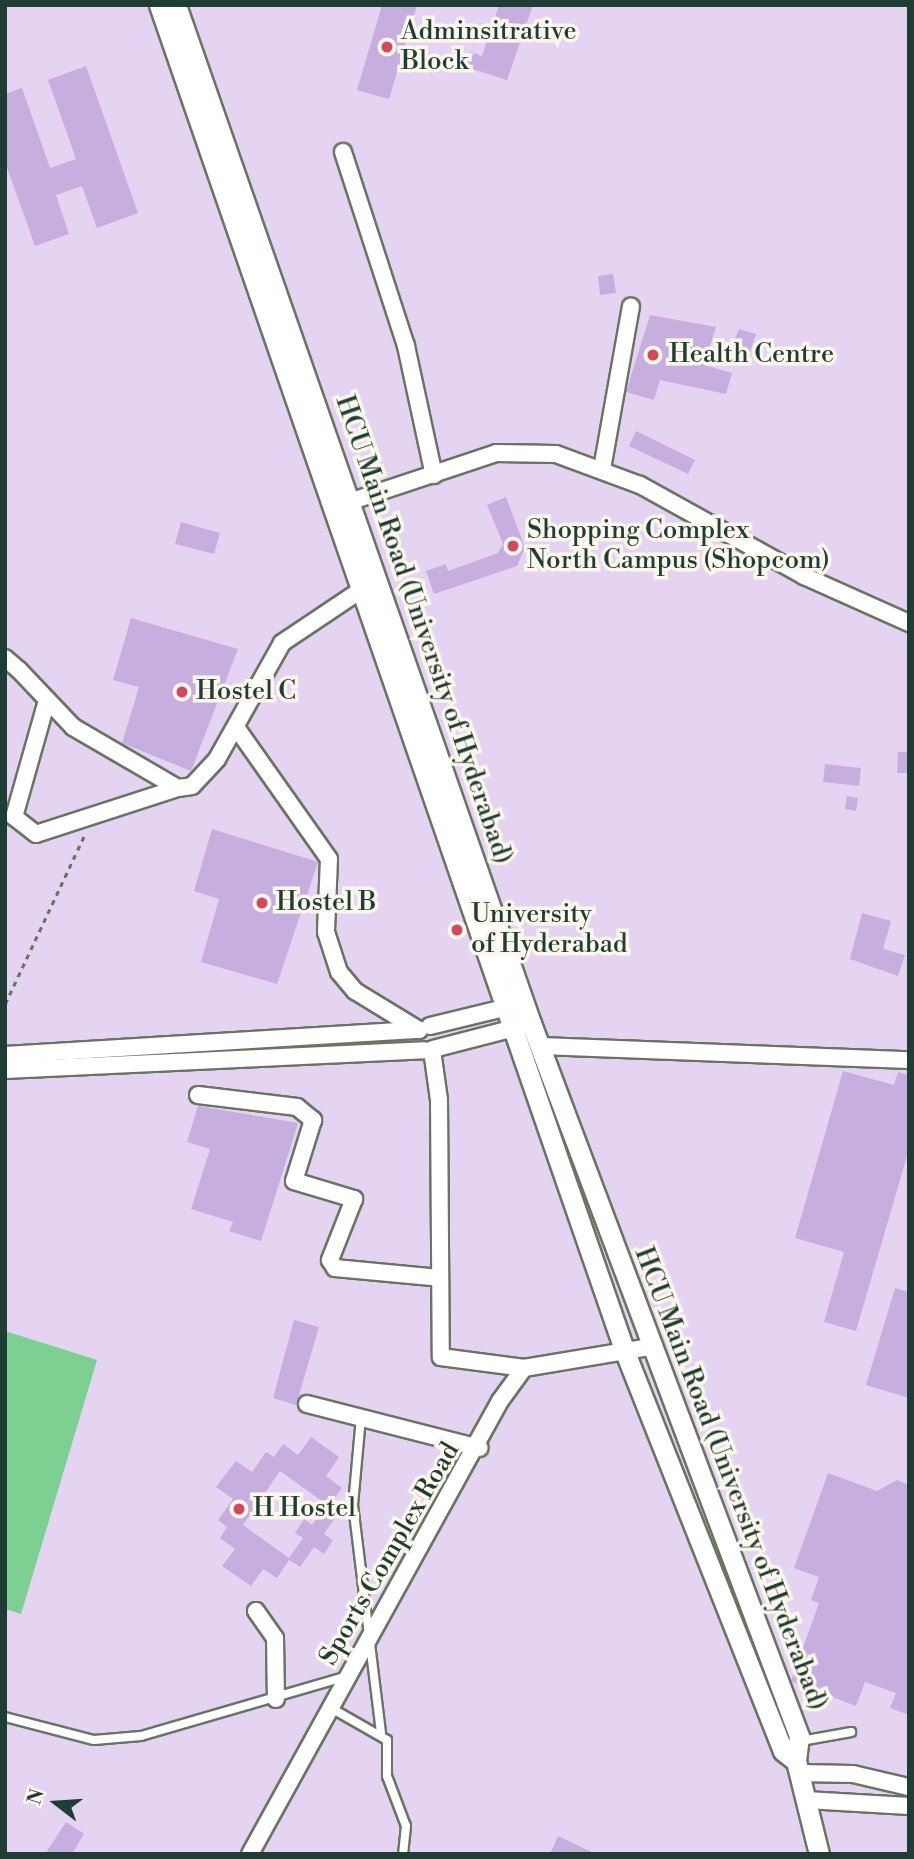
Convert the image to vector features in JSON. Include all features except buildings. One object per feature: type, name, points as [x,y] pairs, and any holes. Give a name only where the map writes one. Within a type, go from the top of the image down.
[{"type":"street","name":"HCU Main Road (University of Hyderabad)","points":[[159,5],[293,404],[361,590],[510,1031],[625,1352],[783,1751],[798,1767]]},
{"type":"street","name":"HCU Main Road (University of Hyderabad)","points":[[176,5],[531,1023],[650,1347],[801,1741],[798,1767]]},
{"type":"street","points":[[343,152],[406,346],[434,475]]},
{"type":"street","points":[[601,468],[631,307]]},
{"type":"street","points":[[331,508],[518,449],[601,468],[804,576],[909,623]]},
{"type":"street","points":[[47,700],[14,817],[36,834],[192,786],[237,730],[282,643],[361,590]]},
{"type":"street","points":[[5,658],[92,742],[178,789]]},
{"type":"street","points":[[237,730],[329,859],[327,932],[339,972],[355,991],[425,1028]]},
{"type":"street","points":[[5,1055],[425,1028],[503,1010],[524,1002]]},
{"type":"street","points":[[5,1070],[430,1050],[510,1031],[531,1023]]},
{"type":"street","points":[[425,1028],[416,1041],[430,1050],[439,1100],[441,1357],[524,1368],[650,1347]]},
{"type":"street","points":[[541,1046],[909,1060]]},
{"type":"street","points":[[198,1095],[297,1107],[313,1120],[294,1181],[354,1199],[330,1260],[335,1268],[440,1278]]},
{"type":"street","name":"Sports Complex Road","points":[[250,1854],[329,1707],[351,1675],[479,1448],[500,1401],[524,1368]]},
{"type":"street","points":[[307,1404],[479,1448]]},
{"type":"street","points":[[256,1611],[275,1638],[276,1699]]},
{"type":"street","points":[[819,1854],[798,1767],[853,1774],[909,1787]]},
{"type":"street","points":[[806,1800],[909,1806]]},
{"type":"lane","points":[[361,1417],[353,1505],[373,1633],[387,1776],[406,1826],[403,1854]]},
{"type":"lane","points":[[5,1717],[93,1740],[129,1737],[276,1699],[351,1675]]},
{"type":"lane","points":[[329,1707],[381,1732]]},
{"type":"lane","points":[[801,1741],[851,1732]]},
{"type":"path","points":[[5,1004],[95,816]]},
{"type":"shaded area","name":"University of Hyderabad","points":[[5,5],[909,5],[909,1854],[5,1854]]},
{"type":"green space","points":[[5,1331],[97,1360],[21,1614],[5,1609]]},
{"type":"place","name":"Adminsitrative Block","points":[[387,47]]},
{"type":"place","name":"Health Centre","points":[[653,355]]},
{"type":"place","name":"Shopping Complex North Campus (Shopcom)","points":[[513,546]]},
{"type":"place","name":"Hostel C","points":[[182,692]]},
{"type":"place","name":"Hostel B","points":[[262,903]]},
{"type":"place","name":"University of Hyderabad","points":[[457,930]]},
{"type":"place","name":"H Hostel","points":[[239,1509]]}]
